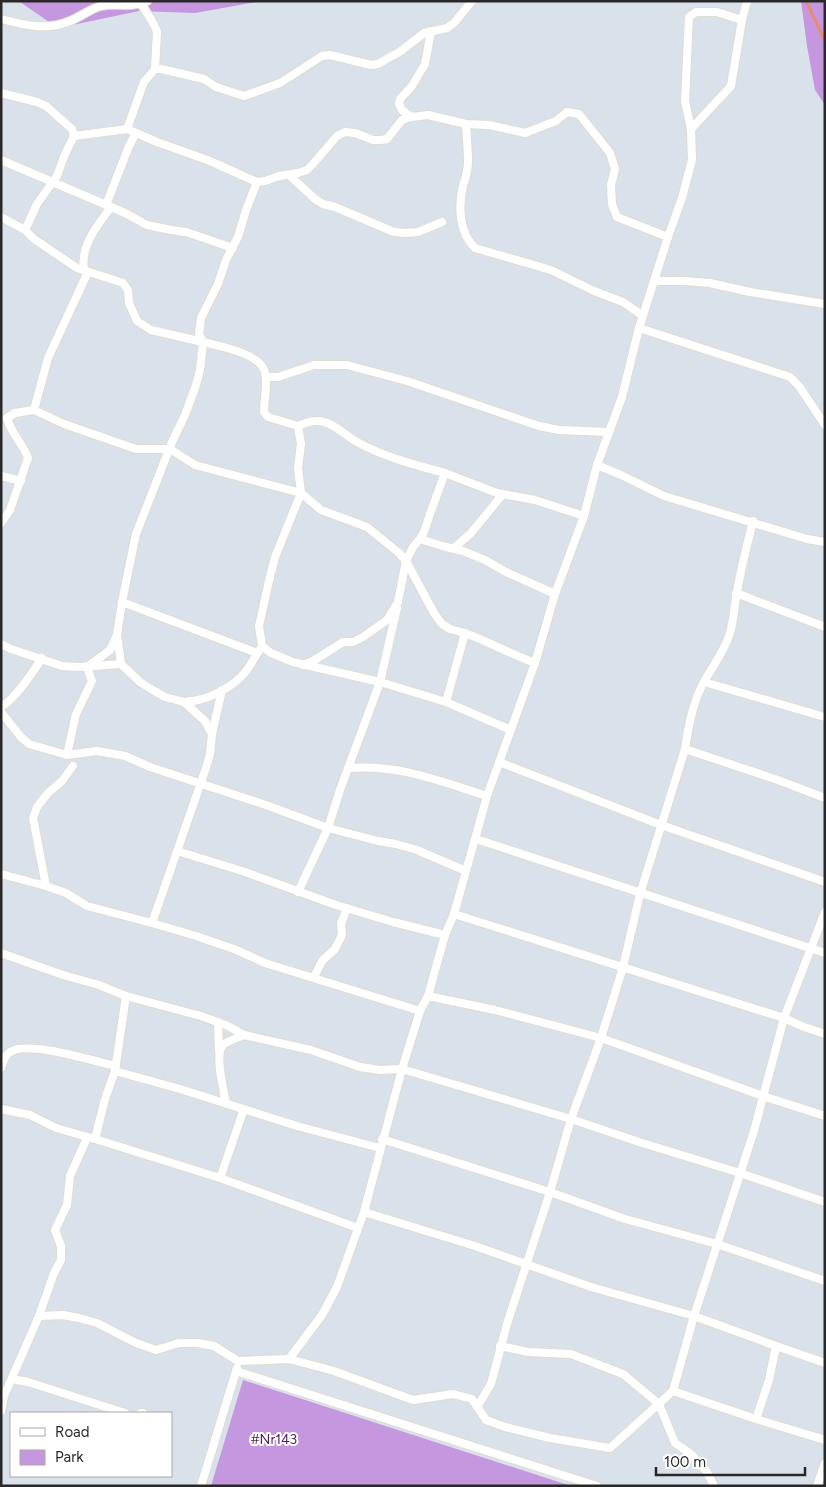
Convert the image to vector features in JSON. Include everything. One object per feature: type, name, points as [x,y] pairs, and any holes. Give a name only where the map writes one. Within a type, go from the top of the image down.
[{"type":"street","points":[[155,69],[204,79],[216,87],[244,96],[280,83],[322,56],[330,55],[371,66],[378,64],[401,51],[424,33],[447,28],[454,24],[472,1]]},
{"type":"street","points":[[691,129],[731,86],[747,1]]},
{"type":"street","points":[[1,19],[38,27],[58,26],[94,8],[133,6],[144,2],[148,18],[156,27],[157,32],[155,69],[144,82],[127,129]]},
{"type":"street","points":[[289,1359],[322,1316],[337,1287],[364,1212],[402,1069],[454,914],[487,796],[535,663],[555,594],[584,516],[597,465],[622,397],[643,316],[682,198],[692,160],[691,129],[685,101],[689,17],[696,12],[717,12],[742,20]]},
{"type":"street","points":[[411,117],[402,110],[399,104],[400,99],[412,86],[425,64],[431,31]]},
{"type":"street","points":[[1,93],[46,106],[72,128],[74,136],[54,182],[37,204],[24,230]]},
{"type":"street","points":[[74,136],[127,129],[210,161],[257,182],[279,176],[290,176],[307,170],[337,136],[345,132],[355,133],[373,140],[380,140],[387,138],[402,120],[411,117],[428,115],[466,124],[489,125],[525,133],[556,121],[566,112],[579,114],[610,153],[615,169],[611,184],[612,204],[618,217],[668,237]]},
{"type":"street","points":[[466,124],[468,165],[462,189],[460,212],[465,236],[469,242],[475,248],[551,270],[594,291],[623,302],[643,316]]},
{"type":"street","points":[[34,410],[48,358],[86,271],[82,259],[93,231],[108,206],[129,146],[136,133]]},
{"type":"street","points":[[1,160],[153,227],[186,232],[233,248]]},
{"type":"street","points":[[290,176],[323,204],[335,207],[394,232],[418,232],[442,222]]},
{"type":"street","points":[[257,182],[238,236],[226,260],[218,284],[201,318],[199,334],[203,342],[200,370],[196,385],[136,534],[122,602],[118,635],[121,664],[136,678],[165,697],[184,702],[194,702],[222,690],[246,671],[259,650],[260,620],[275,558],[300,493],[298,468],[301,444],[298,426]]},
{"type":"street","points":[[1,217],[24,230],[77,268],[123,283],[128,290],[129,303],[137,321],[151,330],[243,353],[262,366],[266,377],[264,412],[268,417],[298,426],[312,421],[322,421],[333,425],[357,442],[393,458],[445,473],[503,494],[535,500],[584,516]]},
{"type":"street","points":[[654,281],[684,281],[710,284],[825,304]]},
{"type":"street","points":[[640,328],[790,377],[799,386],[825,425]]},
{"type":"street","points":[[266,377],[278,377],[314,365],[347,365],[407,381],[540,426],[559,430],[609,432]]},
{"type":"street","points":[[1,523],[10,510],[28,458],[23,446],[10,430],[7,418],[16,413],[34,410],[64,424],[136,449],[170,449],[195,465],[300,493],[321,510],[367,527],[399,553],[406,561],[442,624],[450,629],[486,641],[509,653],[535,663]]},
{"type":"street","points":[[597,465],[664,496],[704,509],[825,542]]},
{"type":"street","points":[[298,892],[328,828],[380,682],[406,561],[424,532],[445,473]]},
{"type":"street","points":[[1,476],[21,481]]},
{"type":"street","points":[[454,548],[471,533],[503,494]]},
{"type":"street","points":[[477,1407],[491,1384],[500,1346],[550,1192],[571,1119],[601,1038],[623,967],[640,894],[685,749],[688,727],[704,682],[720,657],[730,633],[735,610],[736,593],[753,521]]},
{"type":"street","points":[[420,539],[463,550],[555,594]]},
{"type":"street","points":[[736,593],[825,627]]},
{"type":"street","points":[[122,602],[303,665],[380,682],[446,702],[511,730]]},
{"type":"street","points":[[303,665],[313,661],[343,642],[353,642],[370,633],[387,620],[398,602]]},
{"type":"street","points":[[446,702],[465,633]]},
{"type":"street","points":[[88,667],[110,650],[118,635]]},
{"type":"street","points":[[1,644],[62,666],[88,667],[121,664]]},
{"type":"street","points":[[1,707],[12,698],[42,658]]},
{"type":"street","points":[[67,755],[76,714],[92,681],[88,667]]},
{"type":"street","points":[[704,682],[825,717]]},
{"type":"street","points":[[152,923],[210,754],[212,734],[222,690]]},
{"type":"street","points":[[184,702],[204,721],[212,734]]},
{"type":"street","points":[[1,712],[29,744],[67,755],[97,751],[125,756],[150,768],[201,783],[328,828],[417,850],[466,871]]},
{"type":"street","points":[[685,749],[825,798]]},
{"type":"street","points":[[499,762],[661,825],[825,882]]},
{"type":"street","points":[[46,886],[33,818],[37,807],[48,793],[62,781],[73,766]]},
{"type":"street","points":[[348,768],[391,768],[414,773],[487,796]]},
{"type":"street","points":[[476,839],[825,953]]},
{"type":"street","points":[[177,851],[242,871],[347,908],[446,935]]},
{"type":"street","points":[[1,874],[66,893],[87,906],[196,936],[265,963],[420,1011]]},
{"type":"street","points":[[314,978],[322,961],[336,949],[342,935],[340,924],[347,908]]},
{"type":"street","points":[[39,1316],[62,1315],[79,1318],[156,1350],[179,1342],[198,1343],[214,1346],[238,1362],[289,1359],[334,1372],[413,1400],[452,1394],[472,1399],[486,1420],[514,1430],[610,1448],[673,1391],[694,1316],[754,1131],[784,1018],[825,912]]},
{"type":"street","points":[[454,914],[784,1018],[825,1034]]},
{"type":"street","points":[[1,954],[99,985],[126,996],[201,1016],[228,1026],[244,1035],[311,1050],[360,1067],[380,1070],[402,1069],[571,1119],[825,1202]]},
{"type":"street","points":[[1,1411],[4,1396],[61,1260],[60,1246],[55,1230],[67,1205],[70,1176],[91,1138],[115,1068],[126,996]]},
{"type":"street","points":[[428,996],[494,1010],[601,1038],[763,1096],[825,1116]]},
{"type":"street","points":[[218,1022],[219,1051],[226,1103]]},
{"type":"street","points":[[219,1051],[223,1045],[244,1035]]},
{"type":"street","points":[[1,1068],[4,1058],[11,1050],[24,1048],[46,1049],[115,1068],[296,1126],[381,1143],[550,1192],[626,1219],[717,1244],[825,1281]]},
{"type":"street","points":[[1,1109],[30,1115],[56,1128],[220,1178],[358,1228]]},
{"type":"street","points":[[220,1178],[244,1109]]},
{"type":"street","points":[[364,1212],[475,1246],[591,1287],[694,1316],[825,1363]]},
{"type":"street","points":[[500,1346],[541,1353],[571,1354],[623,1374],[659,1404],[675,1443],[691,1454],[707,1472],[714,1486]]},
{"type":"street","points":[[756,1419],[769,1380],[776,1346]]},
{"type":"street","points":[[201,1486],[238,1362]]},
{"type":"street","points":[[236,1371],[597,1486]]},
{"type":"street","points":[[12,1380],[28,1382],[122,1412]]},
{"type":"street","points":[[673,1391],[825,1440]]},
{"type":"street","points":[[817,1486],[825,1463]]},
{"type":"green space","points":[[21,1],[261,1],[195,13],[139,11],[58,28]]},
{"type":"green space","points":[[801,1],[825,1],[825,105],[815,90]]},
{"type":"green space","name":"#Nr143","points":[[243,1380],[568,1485],[568,1486],[211,1486]]},
{"type":"waterway","points":[[806,1],[825,41]]}]
